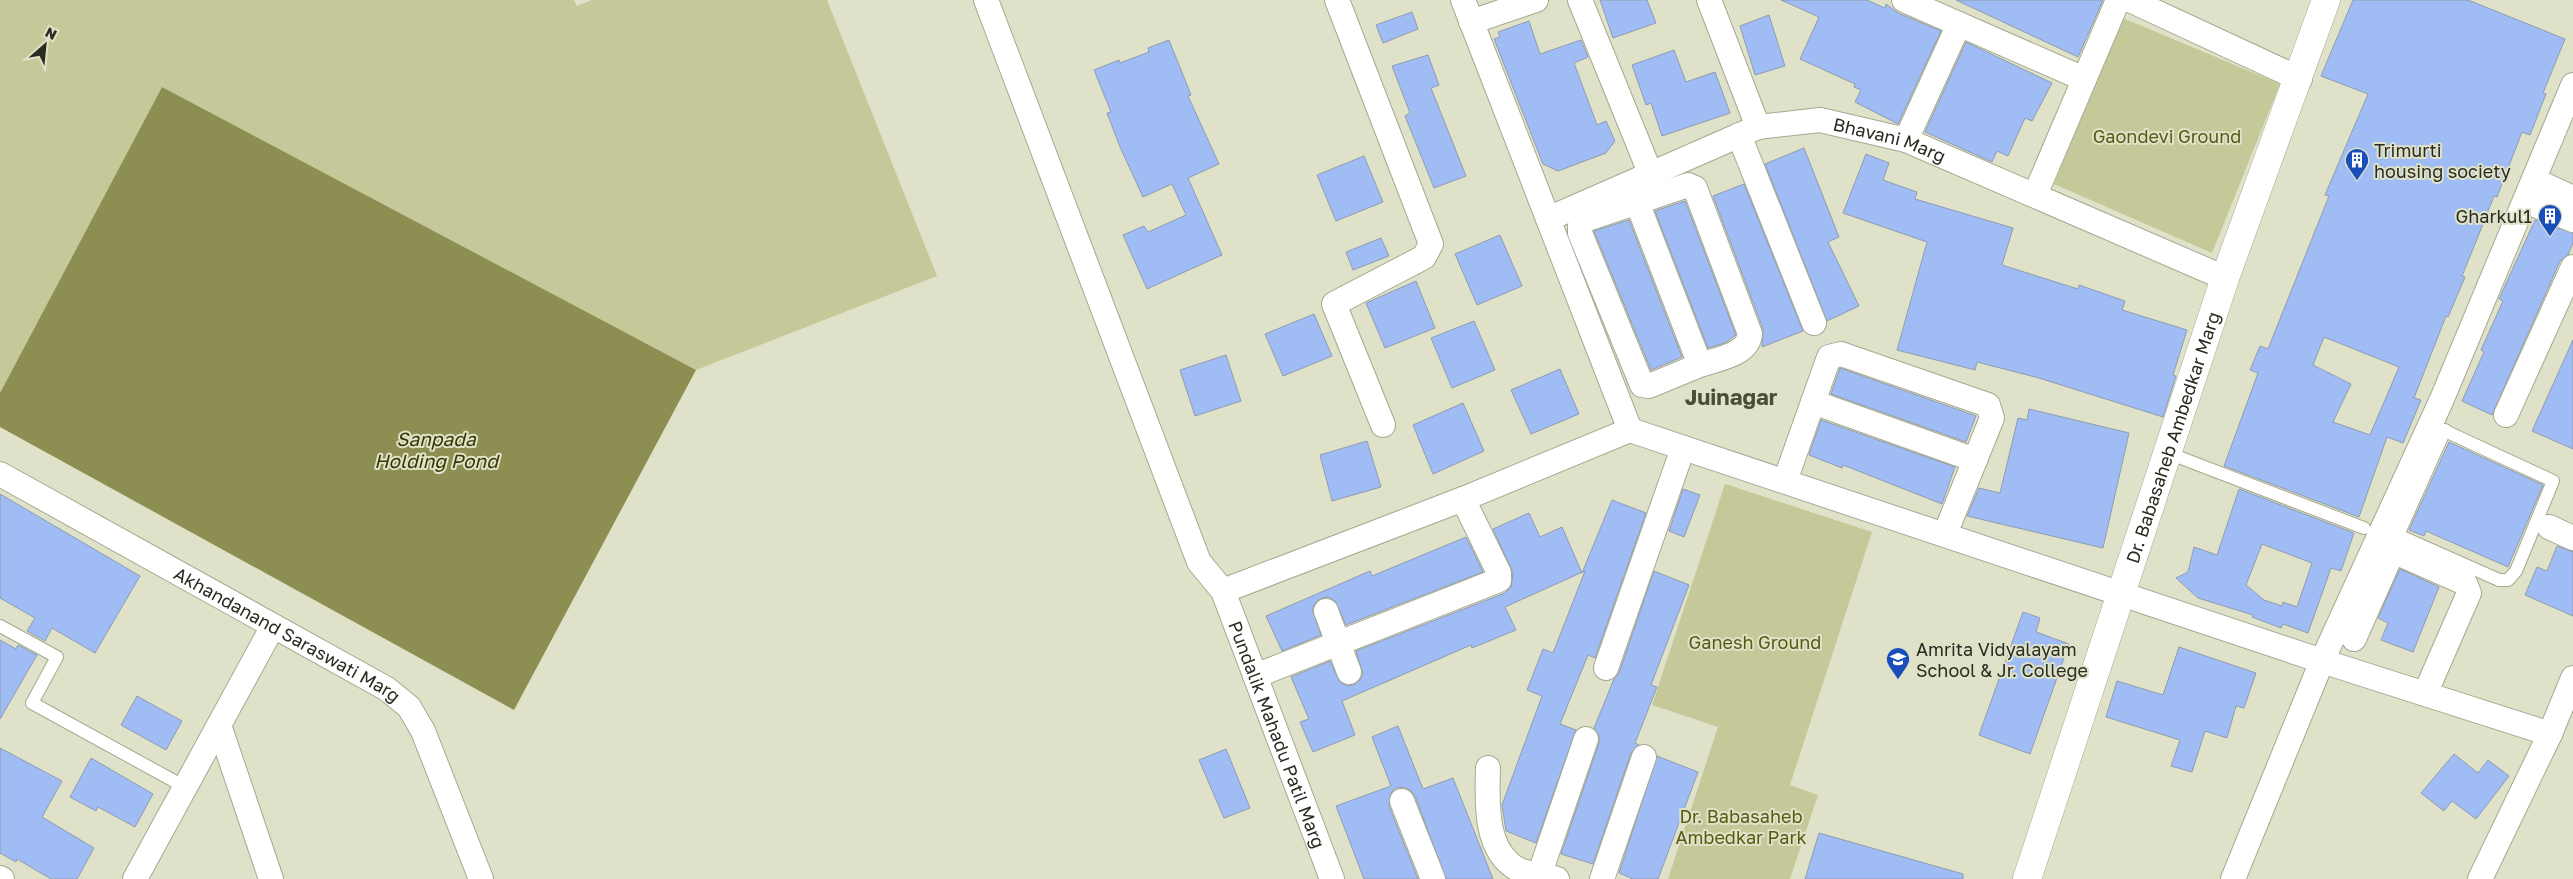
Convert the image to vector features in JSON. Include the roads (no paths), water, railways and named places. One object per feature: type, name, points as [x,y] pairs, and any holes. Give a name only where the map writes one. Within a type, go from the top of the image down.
[{"type":"main road","name":"Dr. Babasaheb Ambedkar Marg","points":[[2027,879],[2123,593],[2225,278],[2300,79],[2326,0]]},
{"type":"street","name":"Pundalik Mahadu Patil Marg","points":[[986,0],[1199,562],[1223,592],[1332,879]]},
{"type":"street","points":[[1337,0],[1431,244],[1424,257],[1334,304],[1383,425]]},
{"type":"street","points":[[1463,0],[1630,430]]},
{"type":"street","points":[[1471,22],[1536,0]]},
{"type":"street","points":[[1580,0],[1651,175]]},
{"type":"street","points":[[1709,0],[1749,131],[1814,323]]},
{"type":"street","points":[[1904,0],[2084,79]]},
{"type":"street","points":[[2035,195],[2118,0]]},
{"type":"street","points":[[2130,0],[2300,79]]},
{"type":"street","points":[[1906,140],[1959,24]]},
{"type":"street","points":[[2233,879],[2322,661],[2438,427],[2529,190],[2573,85]]},
{"type":"street","name":"Bhavani Marg","points":[[1548,219],[1633,193],[1651,175],[1749,131],[1820,120],[1906,140],[2225,278]]},
{"type":"street","points":[[1688,185],[1695,188],[1750,334],[1749,341],[1740,351],[1700,365],[1648,386],[1642,385],[1580,233],[1580,226],[1585,220],[1633,193],[1688,185]]},
{"type":"street","points":[[2529,190],[2573,198]]},
{"type":"street","points":[[2529,190],[2573,220]]},
{"type":"street","points":[[1633,193],[1700,365]]},
{"type":"street","points":[[2506,416],[2573,267]]},
{"type":"street","points":[[1786,482],[1829,357],[1841,354],[1988,405],[1992,418],[1945,534]]},
{"type":"street","points":[[1813,402],[1974,460]]},
{"type":"street","points":[[1223,592],[1463,499],[1630,430],[2322,661],[2550,734]]},
{"type":"street","points":[[1606,668],[1683,448]]},
{"type":"street","name":"Akhandanand Saraswati Marg","points":[[0,474],[387,689],[409,707],[423,731],[481,879]]},
{"type":"street","points":[[1255,676],[1499,580],[1499,573],[1463,499]]},
{"type":"street","points":[[2549,527],[2573,538]]},
{"type":"street","points":[[2354,639],[2383,537]]},
{"type":"street","points":[[2383,537],[2466,583],[2469,588],[2469,592],[2425,694]]},
{"type":"street","points":[[1326,611],[1349,672]]},
{"type":"street","points":[[135,879],[273,626]]},
{"type":"street","points":[[2480,879],[2550,734],[2573,678]]},
{"type":"street","points":[[219,725],[271,879]]},
{"type":"street","points":[[1488,768],[1489,823],[1504,858],[1522,871],[1546,877],[1586,739]]},
{"type":"street","points":[[1602,879],[1644,757]]},
{"type":"street","points":[[1402,801],[1433,879]]},
{"type":"lane","points":[[2168,453],[2383,537],[2499,580],[2508,580],[2516,571],[2553,482],[2438,427]]},
{"type":"lane","points":[[0,626],[57,657],[32,703],[185,787]]},
{"type":"water","name":"Sanpada Holding Pond","points":[[162,87],[696,370],[514,710],[0,427],[0,393]]},
{"type":"place","name":"Trimurti housing society","points":[[2357,181]]},
{"type":"place","name":"Gharkul1","points":[[2550,237]]},
{"type":"place","name":"Amrita Vidyalayam School & Jr. College","points":[[1898,680]]},
{"type":"district","name":"Juinagar","points":[[1731,396]]},
{"type":"park label","name":"Gaondevi Ground","points":[[2167,136]]},
{"type":"park label","name":"Ganesh Ground","points":[[1755,642]]},
{"type":"park label","name":"Dr. Babasaheb Ambedkar Park","points":[[1741,826]]}]
